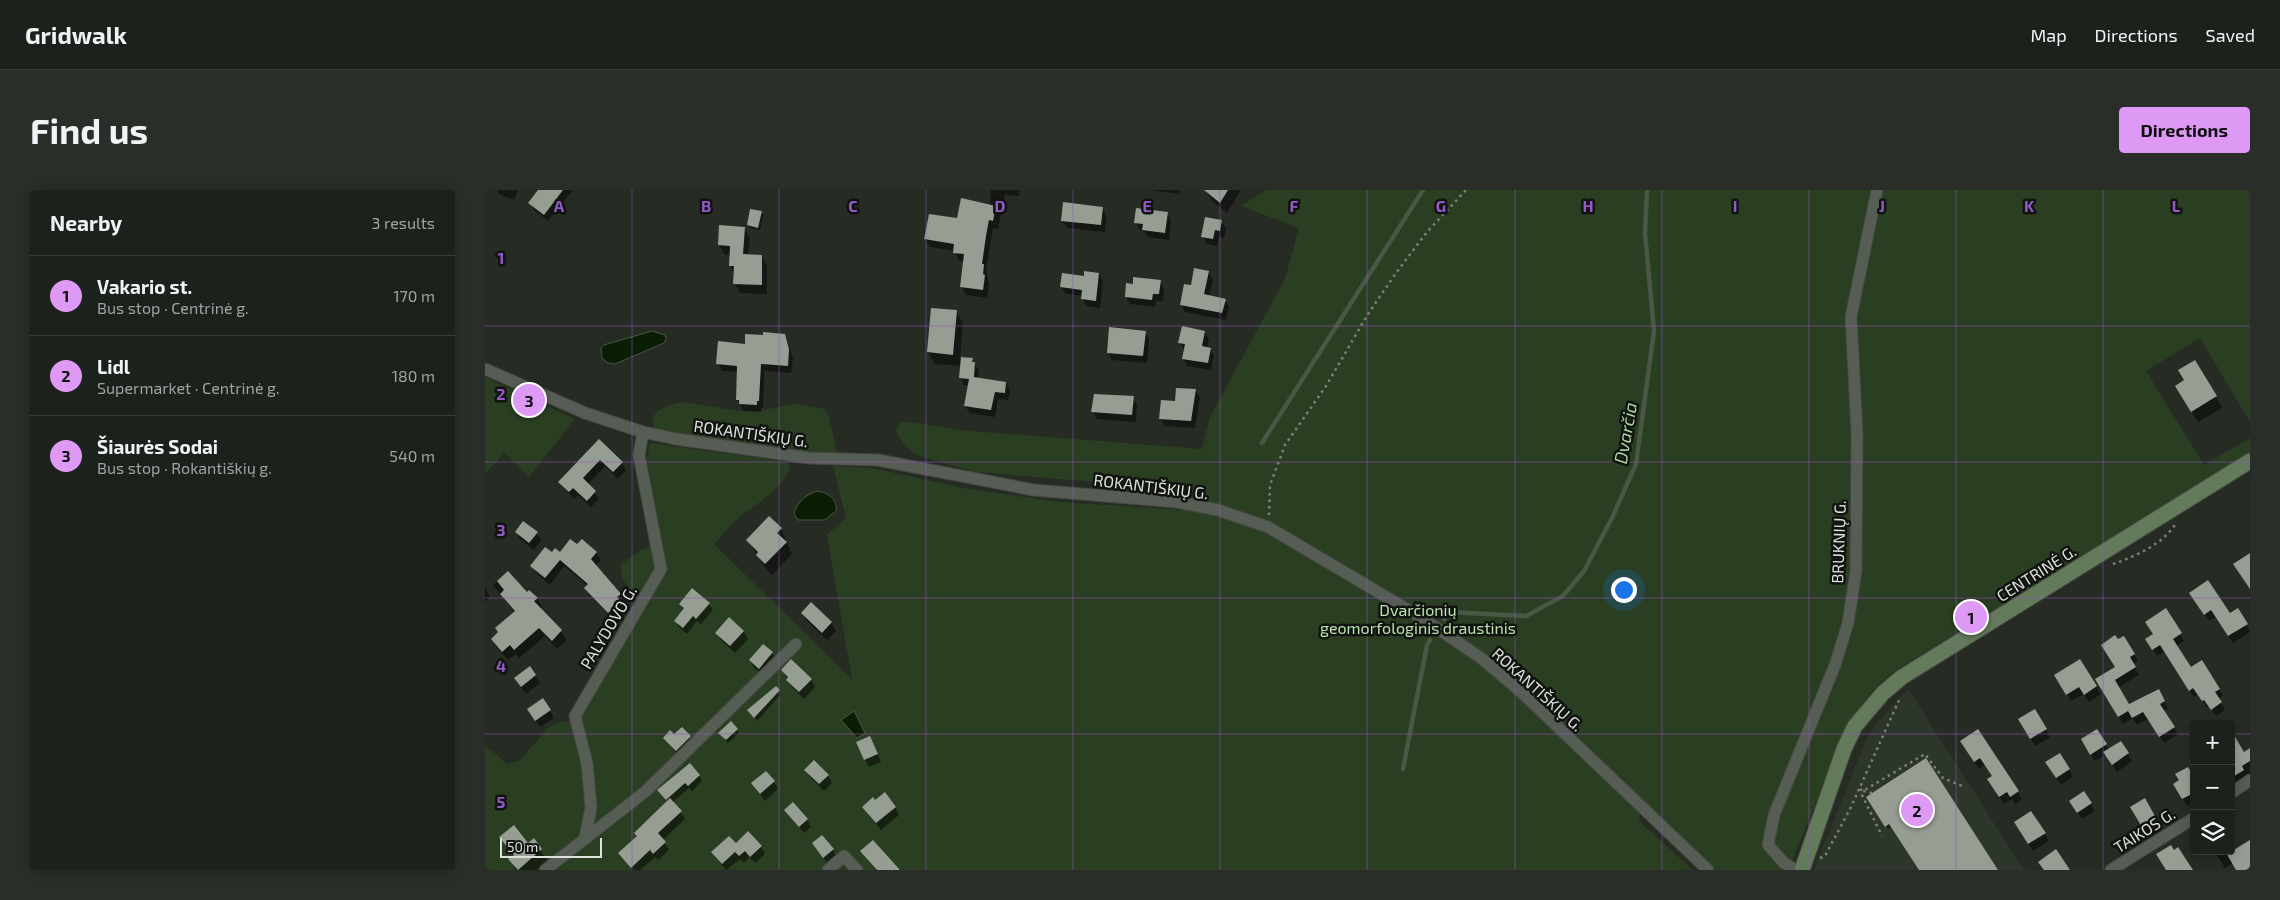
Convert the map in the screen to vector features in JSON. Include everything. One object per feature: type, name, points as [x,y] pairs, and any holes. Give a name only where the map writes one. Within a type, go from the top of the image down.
[{"type":"main road","name":"CENTRINĖ G.","points":[[1807,866],[1844,749],[1855,726],[1883,693],[1910,672],[2250,461]]},
{"type":"street","name":"BRUKNIŲ G.","points":[[1797,870],[1784,863],[1768,845],[1774,815],[1835,665],[1849,623],[1856,571],[1857,433],[1851,317],[1877,190]]},
{"type":"street","name":"ROKANTIŠKIŲ G.","points":[[485,369],[585,413],[643,432],[676,439],[809,458],[878,460],[1034,490],[1177,502],[1219,510],[1268,527],[1422,618],[1481,658],[1519,690],[1708,870]]},
{"type":"street","name":"PALYDOVO G.","points":[[585,837],[591,808],[587,764],[575,716],[661,569],[639,455],[643,432]]},
{"type":"street","points":[[545,870],[646,791],[796,644]]},
{"type":"street","points":[[2235,790],[2250,780]]},
{"type":"street","name":"TAIKOS G.","points":[[2111,870],[2190,821]]},
{"type":"street","points":[[829,870],[844,856],[857,870]]},
{"type":"path","points":[[1268,527],[1270,485],[1285,445],[1326,386],[1368,314],[1396,273],[1427,232],[1466,190]]},
{"type":"path","points":[[2105,567],[2131,557],[2167,536],[2177,523]]},
{"type":"path","points":[[1807,866],[1825,856],[1861,790],[1901,696]]},
{"type":"path","points":[[1861,790],[1925,754],[1943,778],[1962,786]]},
{"type":"path","points":[[1861,790],[1872,793]]},
{"type":"path","points":[[1861,790],[1882,836]]},
{"type":"shaded area","points":[[652,331],[665,335],[664,343],[615,364],[608,363],[602,358],[601,348],[604,345]]},
{"type":"shaded area","points":[[818,491],[825,493],[834,500],[836,511],[825,520],[798,520],[794,514],[800,502],[806,496]]},
{"type":"shaded area","points":[[1908,689],[2024,870],[1814,870],[1865,742],[1878,722]]},
{"type":"shaded area","points":[[854,711],[865,733],[857,738],[841,720]]},
{"type":"green space","name":"Dvarčionių geomorfologinis draustinis","points":[[1266,190],[2250,190],[2250,422],[2200,338],[2146,371],[2204,465],[2250,438],[2250,453],[2090,553],[1900,667],[1878,685],[1861,705],[1846,729],[1788,870],[1715,870],[1642,802],[1639,821],[1693,870],[485,870],[485,745],[507,764],[519,761],[550,726],[559,722],[567,722],[582,714],[640,616],[635,595],[623,580],[620,565],[641,550],[660,542],[647,459],[650,443],[787,462],[790,468],[780,484],[736,520],[714,544],[852,679],[827,535],[846,518],[833,466],[872,468],[962,488],[1059,502],[1187,510],[1191,493],[1166,488],[976,472],[916,455],[904,444],[896,432],[898,425],[903,422],[911,422],[957,430],[1202,449],[1210,417],[1285,279],[1299,228],[1241,206]]},
{"type":"green space","points":[[485,377],[575,419],[529,477],[504,453],[485,474]]},
{"type":"green space","points":[[684,402],[738,411],[758,411],[796,404],[824,409],[828,414],[837,452],[810,454],[657,431],[653,425],[655,414],[672,404]]},
{"type":"building","points":[[538,190],[563,190],[544,215],[528,203]]},
{"type":"building","points":[[1204,190],[1228,190],[1220,203]]},
{"type":"building","points":[[961,198],[996,206],[993,221],[989,220],[986,236],[982,264],[984,264],[983,274],[985,275],[983,290],[960,287],[964,254],[953,253],[954,244],[924,239],[929,214],[957,218]]},
{"type":"building","points":[[1063,202],[1103,207],[1101,225],[1061,221]]},
{"type":"building","points":[[1136,208],[1168,212],[1165,233],[1142,230],[1143,224],[1134,223]]},
{"type":"building","points":[[750,209],[762,211],[758,228],[747,225]]},
{"type":"building","points":[[1205,217],[1222,220],[1220,231],[1215,230],[1213,239],[1201,237]]},
{"type":"building","points":[[719,225],[745,227],[743,254],[762,255],[762,285],[733,284],[734,266],[729,266],[730,246],[718,245]]},
{"type":"building","points":[[1194,268],[1209,271],[1204,294],[1226,299],[1222,313],[1180,305],[1184,284],[1191,285]]},
{"type":"building","points":[[1084,271],[1099,273],[1096,301],[1081,299],[1082,290],[1060,287],[1062,273],[1084,276]]},
{"type":"building","points":[[1133,277],[1161,280],[1159,294],[1153,294],[1152,300],[1125,297],[1126,283],[1133,284]]},
{"type":"building","points":[[931,308],[957,310],[953,355],[927,352]]},
{"type":"building","points":[[1182,326],[1205,331],[1202,346],[1211,348],[1208,363],[1182,359],[1185,344],[1178,343]]},
{"type":"building","points":[[1109,327],[1146,331],[1143,356],[1107,353]]},
{"type":"building","points":[[763,332],[785,334],[789,349],[788,366],[761,364],[759,401],[757,401],[757,405],[739,404],[739,400],[736,400],[737,366],[716,364],[718,341],[745,344],[745,334],[763,335]]},
{"type":"building","points":[[961,357],[973,358],[972,362],[975,362],[974,377],[1006,382],[1005,393],[995,392],[991,410],[964,406],[969,379],[959,378]]},
{"type":"building","points":[[2195,360],[2217,396],[2191,412],[2175,386],[2184,380],[2178,370]]},
{"type":"building","points":[[1176,388],[1196,389],[1191,421],[1159,419],[1161,400],[1175,401]]},
{"type":"building","points":[[1094,394],[1134,396],[1132,415],[1091,412]]},
{"type":"building","points":[[599,439],[623,462],[613,472],[600,460],[583,478],[596,491],[587,501],[573,488],[569,492],[558,482]]},
{"type":"building","points":[[769,516],[782,528],[777,533],[787,542],[765,564],[756,555],[758,552],[746,540]]},
{"type":"building","points":[[523,521],[538,532],[529,543],[515,532]]},
{"type":"building","points":[[570,539],[577,544],[582,539],[597,552],[591,559],[621,594],[617,597],[621,601],[608,613],[584,588],[588,584],[560,560],[545,578],[530,566],[545,547],[552,552],[555,548],[560,552]]},
{"type":"building","points":[[2250,553],[2250,589],[2233,564]]},
{"type":"building","points":[[508,571],[527,592],[529,590],[538,598],[534,601],[562,630],[552,641],[539,628],[514,650],[510,645],[502,652],[491,639],[498,632],[495,628],[515,611],[500,594],[504,590],[497,581]]},
{"type":"building","points":[[2208,580],[2230,613],[2238,608],[2248,624],[2228,636],[2211,610],[2204,615],[2189,593]]},
{"type":"building","points":[[692,588],[710,603],[696,619],[693,616],[683,628],[674,621],[684,608],[679,604]]},
{"type":"building","points":[[811,602],[832,622],[822,633],[801,613]]},
{"type":"building","points":[[2166,608],[2182,633],[2173,639],[2191,667],[2202,660],[2220,689],[2215,692],[2222,702],[2211,710],[2193,688],[2189,691],[2160,645],[2152,650],[2145,639],[2153,634],[2145,622]]},
{"type":"building","points":[[729,617],[744,631],[730,646],[715,633]]},
{"type":"building","points":[[2115,635],[2118,639],[2124,636],[2135,654],[2130,657],[2136,667],[2115,680],[2129,704],[2159,689],[2165,701],[2160,704],[2175,727],[2159,737],[2143,712],[2132,718],[2128,711],[2118,717],[2095,679],[2115,667],[2101,645]]},
{"type":"building","points":[[763,644],[773,652],[759,669],[749,660]]},
{"type":"building","points":[[791,659],[812,679],[799,692],[786,680],[788,677],[781,670]]},
{"type":"building","points":[[2080,659],[2097,686],[2084,695],[2079,687],[2066,695],[2054,675]]},
{"type":"building","points":[[530,666],[536,675],[521,687],[514,678]]},
{"type":"building","points":[[776,686],[780,690],[754,718],[747,710]]},
{"type":"building","points":[[543,698],[551,710],[535,721],[527,709]]},
{"type":"building","points":[[2035,709],[2047,729],[2030,739],[2018,719]]},
{"type":"building","points":[[731,721],[738,729],[726,740],[718,733]]},
{"type":"building","points":[[682,727],[691,736],[676,751],[663,738],[670,730],[674,734]]},
{"type":"building","points":[[1978,729],[2019,791],[2010,797],[2007,792],[1999,797],[1987,779],[1992,776],[1980,758],[1974,762],[1960,741]]},
{"type":"building","points":[[2097,729],[2107,744],[2090,755],[2081,739]]},
{"type":"building","points":[[870,736],[878,754],[864,760],[856,742]]},
{"type":"building","points":[[2235,737],[2244,752],[2250,748],[2250,761],[2242,766],[2244,770],[2235,776]]},
{"type":"building","points":[[2121,741],[2129,753],[2112,765],[2103,752]]},
{"type":"building","points":[[2060,753],[2070,769],[2056,778],[2045,762]]},
{"type":"building","points":[[1926,758],[1998,870],[1919,870],[1889,824],[1885,827],[1866,797]]},
{"type":"building","points":[[814,760],[829,775],[819,784],[804,770]]},
{"type":"building","points":[[690,763],[700,775],[688,786],[685,783],[666,800],[657,790]]},
{"type":"building","points":[[2188,767],[2190,770],[2190,795],[2182,799],[2173,784],[2179,780],[2175,774]]},
{"type":"building","points":[[766,771],[775,781],[760,794],[751,783]]},
{"type":"building","points":[[2084,791],[2092,803],[2077,813],[2069,801]]},
{"type":"building","points":[[885,792],[896,807],[876,823],[862,807],[873,797],[875,800]]},
{"type":"building","points":[[670,798],[682,811],[658,833],[666,842],[653,854],[650,850],[631,868],[618,853],[637,836],[634,833]]},
{"type":"building","points":[[2145,798],[2156,818],[2142,827],[2130,807]]},
{"type":"building","points":[[793,802],[808,819],[799,827],[784,810]]},
{"type":"building","points":[[2031,811],[2046,833],[2028,844],[2014,822]]},
{"type":"building","points":[[514,825],[528,843],[534,838],[542,849],[518,870],[508,859],[514,855],[499,837]]},
{"type":"building","points":[[748,831],[762,846],[750,857],[745,851],[739,856],[735,852],[722,864],[711,852],[729,836],[736,843]]},
{"type":"building","points":[[822,835],[834,849],[823,858],[812,843]]},
{"type":"building","points":[[873,840],[900,870],[877,870],[860,851]]},
{"type":"building","points":[[2250,840],[2250,870],[2236,870],[2227,855],[2235,855],[2235,849]]},
{"type":"building","points":[[2171,845],[2174,850],[2178,847],[2193,870],[2166,870],[2156,854]]},
{"type":"building","points":[[2056,849],[2070,870],[2044,870],[2038,862]]},
{"type":"waterway","points":[[1262,443],[1423,190]]},
{"type":"waterway","name":"Dvarčia","points":[[1444,619],[1448,612],[1526,616],[1563,596],[1584,571],[1612,518],[1636,464],[1654,331],[1645,233],[1647,190]]},
{"type":"waterway","name":"Dvarčia","points":[[1403,769],[1427,645],[1430,640]]},
{"type":"place","name":"Šiaurės Sodai","points":[[529,400]]},
{"type":"place","name":"Vakario st.","points":[[1971,617]]},
{"type":"place","name":"Lidl","points":[[1917,810]]}]
